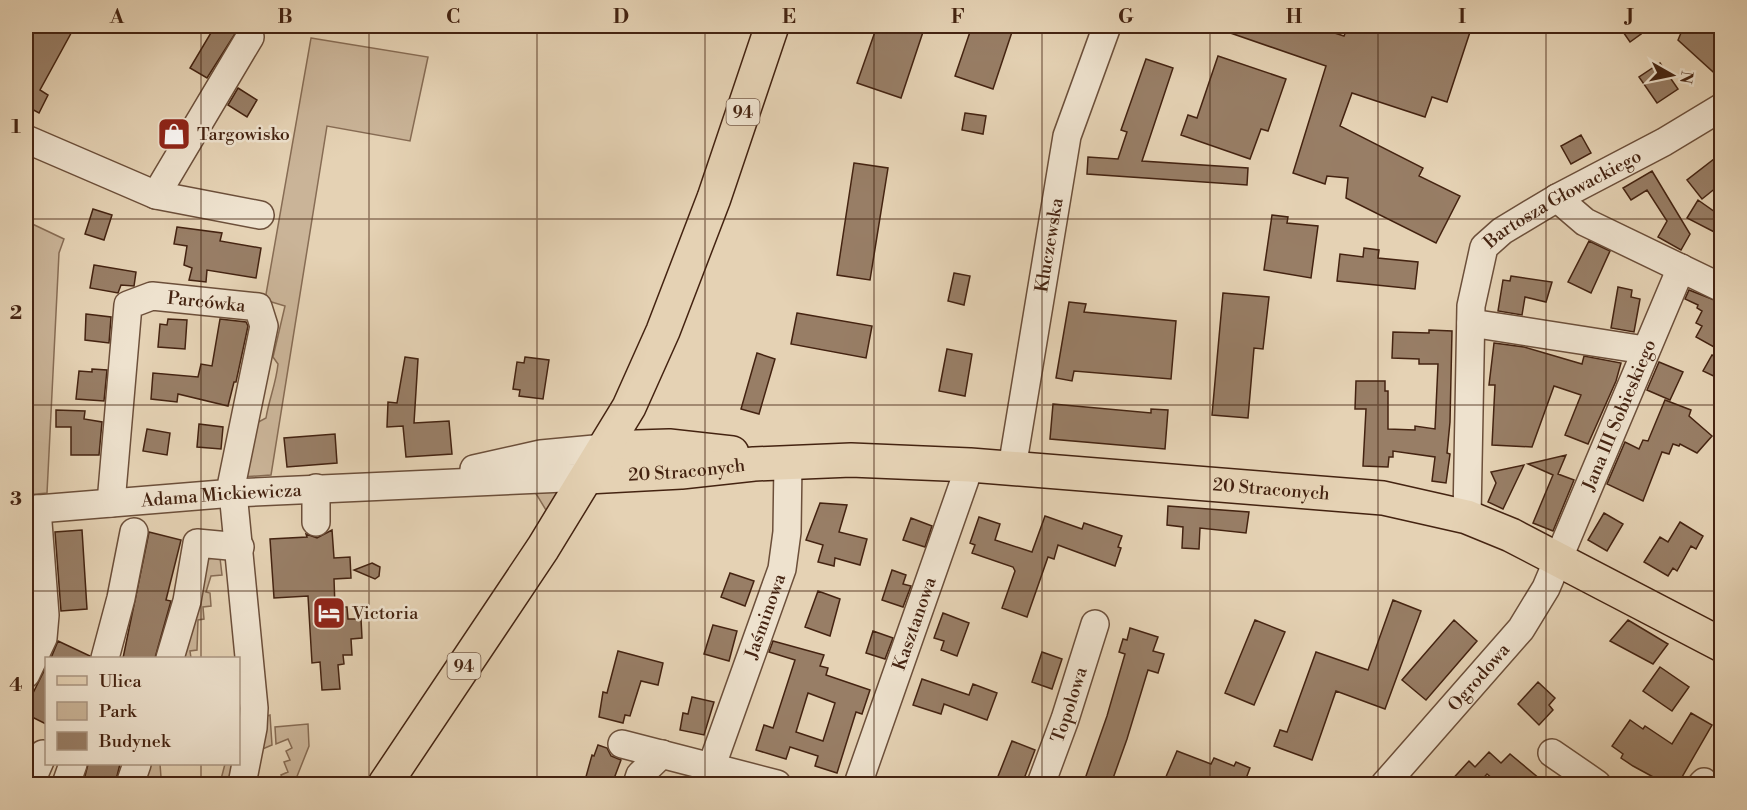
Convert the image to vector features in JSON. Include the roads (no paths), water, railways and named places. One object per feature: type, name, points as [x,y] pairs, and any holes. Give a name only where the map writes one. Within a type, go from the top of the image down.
[{"type":"main road","name":"94","points":[[385,784],[540,554],[628,407],[663,331],[714,198],[772,26]]},
{"type":"main road","name":"20 Straconych","points":[[605,448],[641,446],[689,448],[788,462]]},
{"type":"main road","points":[[625,474],[641,446]]},
{"type":"main road","name":"20 Straconych","points":[[586,477],[788,462],[851,460],[1012,468],[1383,498],[1467,517],[1512,535],[1722,645]]},
{"type":"street","name":"Kluczewska","points":[[1012,468],[1067,136],[1107,26]]},
{"type":"street","points":[[156,195],[250,37]]},
{"type":"street","name":"Bartosza Głowackiego","points":[[1467,517],[1471,306],[1484,247],[1502,231],[1557,198],[1664,142],[1722,107]]},
{"type":"street","points":[[26,139],[156,195],[260,215]]},
{"type":"street","points":[[1557,198],[1585,222],[1722,288]]},
{"type":"street","name":"Jana III Sobieskiego","points":[[1558,560],[1681,268]]},
{"type":"street","name":"Parcówka","points":[[111,503],[128,305],[152,296],[258,307],[264,326],[232,482],[234,493]]},
{"type":"street","points":[[1471,323],[1645,350]]},
{"type":"street","name":"Adama Mickiewicza","points":[[418,483],[541,454],[605,448]]},
{"type":"street","name":"Jaśminowa","points":[[712,765],[782,569],[787,532],[788,462]]},
{"type":"street","name":"Kasztanowa","points":[[858,784],[970,465]]},
{"type":"street","name":"Adama Mickiewicza","points":[[31,509],[316,488],[586,477]]},
{"type":"street","points":[[316,488],[316,522]]},
{"type":"street","points":[[234,493],[254,708],[253,728],[242,784]]},
{"type":"street","points":[[26,674],[43,638],[45,615],[31,509]]},
{"type":"street","points":[[105,657],[121,598],[134,532]]},
{"type":"street","points":[[170,657],[187,601],[197,543],[240,547]]},
{"type":"street","name":"Ogrodowa","points":[[1385,784],[1521,628],[1546,588],[1558,560]]},
{"type":"street","name":"Topolowa","points":[[1041,784],[1095,624]]},
{"type":"street","points":[[622,744],[712,765],[777,784]]},
{"type":"street","points":[[1552,753],[1597,784]]},
{"type":"street","points":[[30,784],[43,754]]},
{"type":"street","points":[[637,784],[640,775],[662,754]]},
{"type":"street","points":[[66,784],[73,765]]},
{"type":"street","points":[[130,784],[137,765]]},
{"type":"place","name":"Targowisko","points":[[174,134]]},
{"type":"place","name":"Victoria","points":[[329,613]]}]
